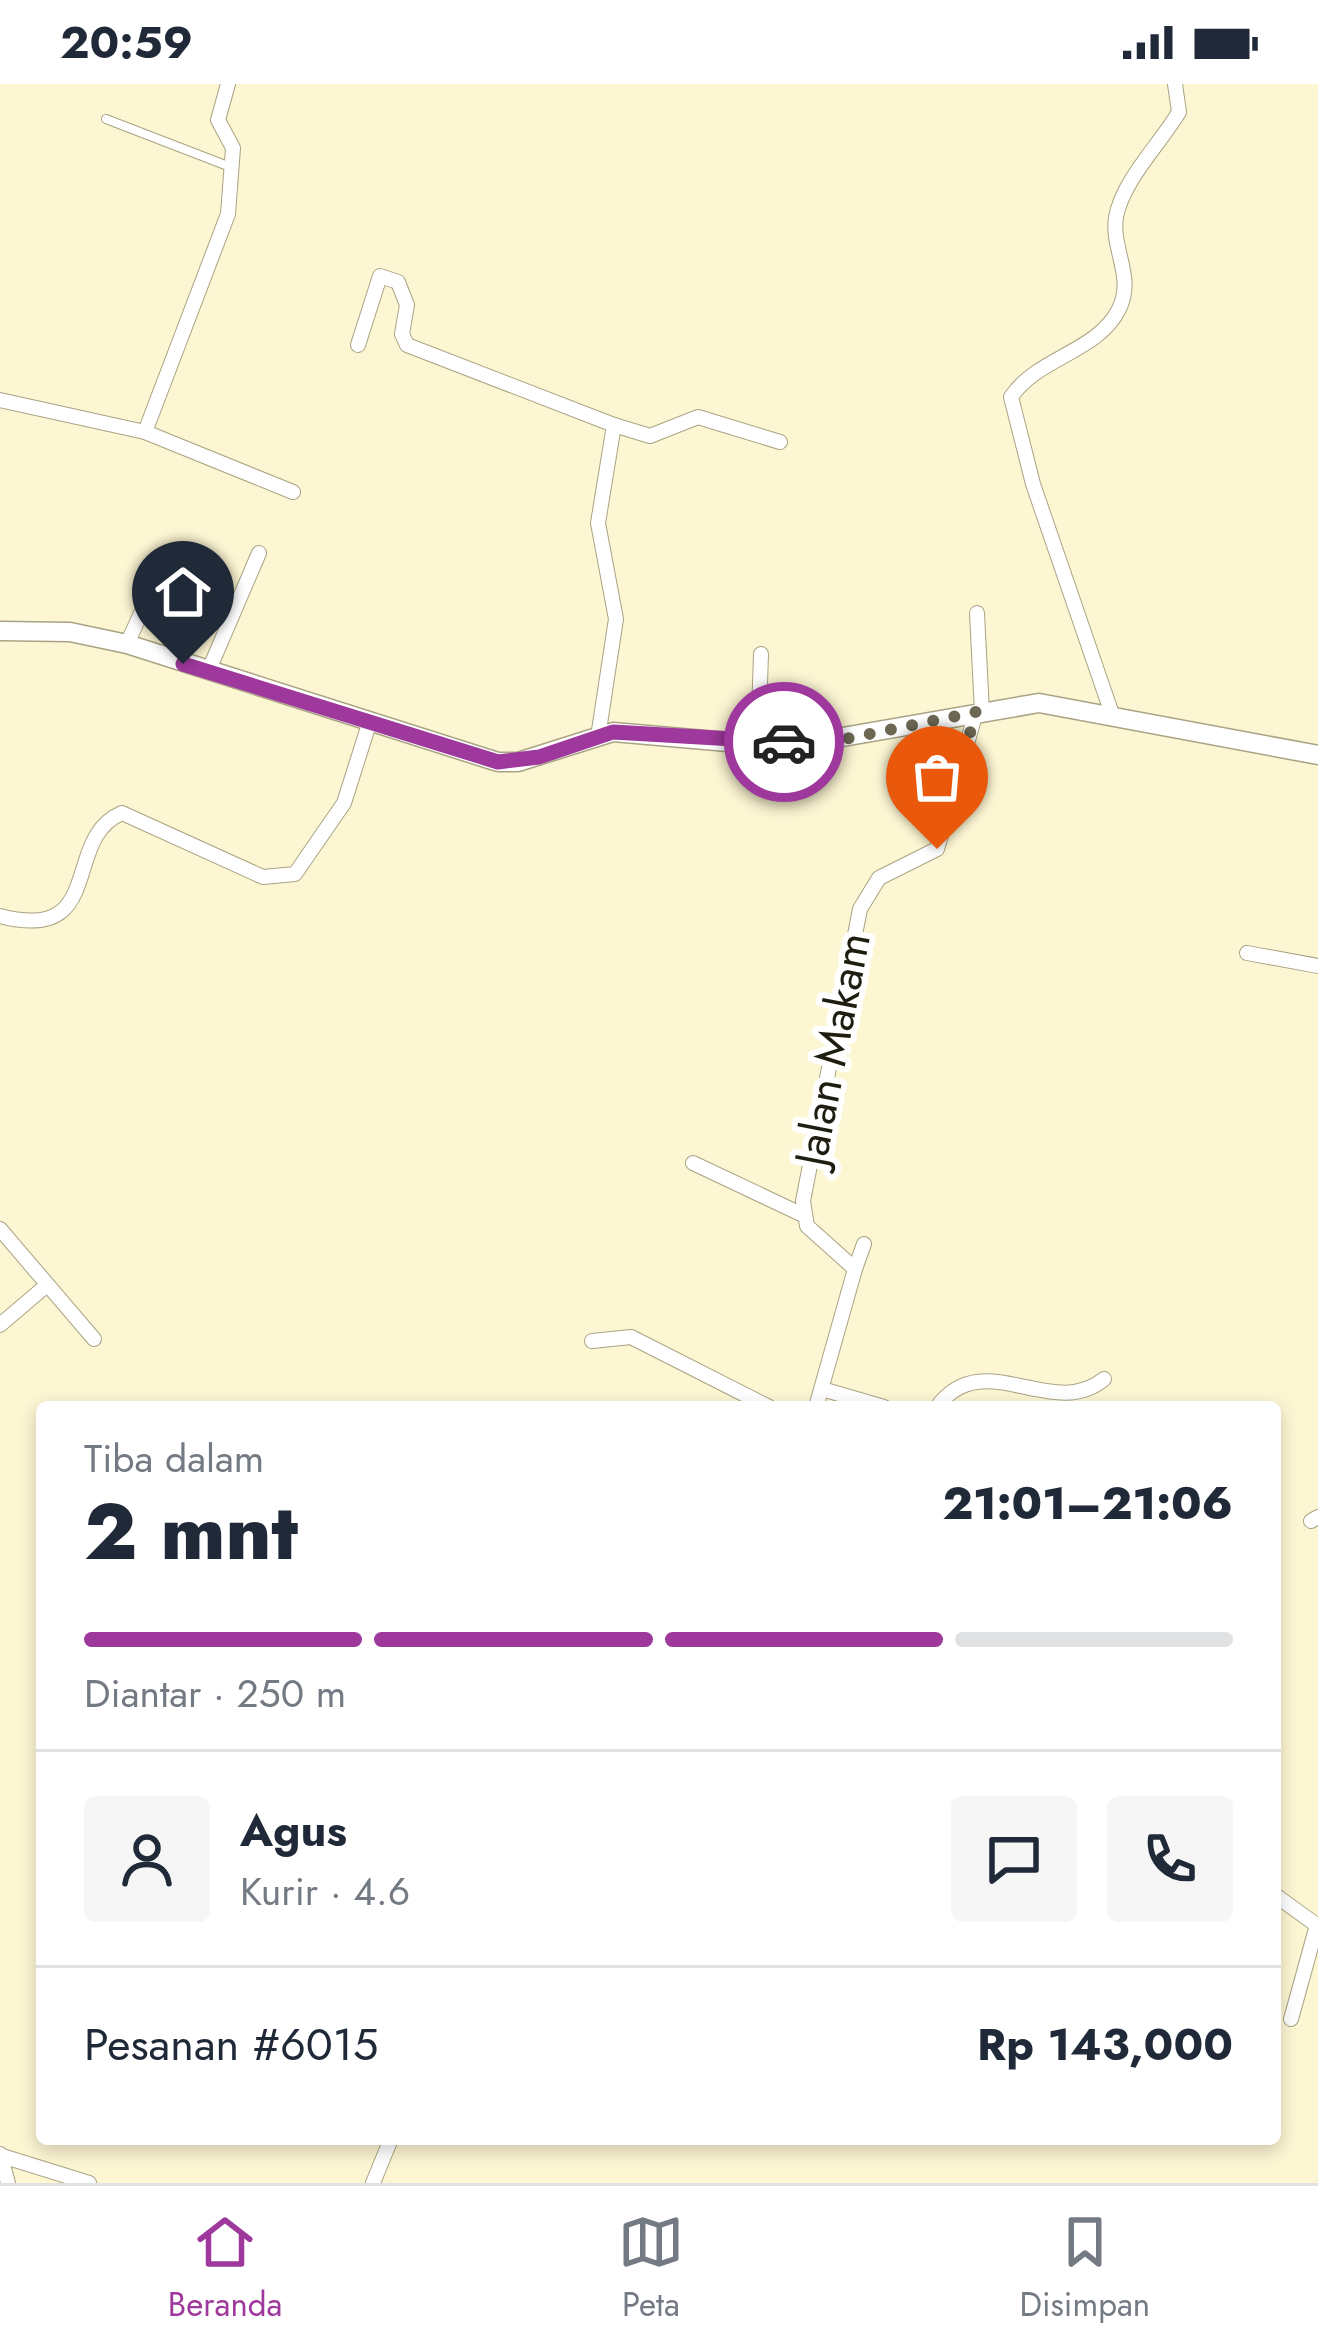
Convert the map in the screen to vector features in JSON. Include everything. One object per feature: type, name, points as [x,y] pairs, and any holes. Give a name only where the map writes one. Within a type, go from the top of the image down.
[{"type":"street","points":[[145,432],[228,214],[233,148],[219,127],[229,84]]},
{"type":"street","points":[[1112,714],[1090,639],[1063,579],[1011,397],[1037,367],[1099,333],[1120,307],[1126,279],[1115,222],[1120,203],[1179,112],[1175,84]]},
{"type":"street","points":[[358,345],[380,276],[398,283],[406,300],[402,334],[407,345],[650,436],[698,417],[780,442]]},
{"type":"street","points":[[0,400],[145,432],[293,493]]},
{"type":"street","points":[[598,737],[616,619],[614,584],[598,523],[614,425]]},
{"type":"street","points":[[208,672],[259,553]]},
{"type":"street","points":[[127,644],[163,567]]},
{"type":"street","name":"Jalan Makam","points":[[855,1269],[807,1226],[803,1215],[808,1161],[864,895],[879,878],[937,849],[979,712],[977,613]]},
{"type":"street","points":[[0,631],[70,632],[127,644],[498,762],[518,762],[598,737],[637,731],[758,743],[840,740],[1039,704],[1318,755]]},
{"type":"street","points":[[758,743],[761,654]]},
{"type":"street","points":[[0,932],[6,918],[43,922],[64,910],[104,826],[122,813],[263,877],[295,874],[344,803],[369,724]]},
{"type":"street","points":[[1247,953],[1318,966]]},
{"type":"street","points":[[693,1163],[803,1215]]},
{"type":"street","points":[[0,1229],[94,1339]]},
{"type":"street","points":[[818,1401],[865,1244]]},
{"type":"street","points":[[0,1324],[46,1286]]},
{"type":"street","points":[[592,1341],[631,1337],[757,1401]]},
{"type":"street","points":[[942,1401],[952,1389],[970,1381],[1009,1382],[1070,1395],[1088,1392],[1104,1379]]},
{"type":"street","points":[[822,1389],[863,1401]]},
{"type":"street","points":[[1281,1899],[1317,1926],[1291,2019]]},
{"type":"street","points":[[374,2183],[389,2145]]},
{"type":"street","points":[[1,2155],[8,2183]]},
{"type":"street","points":[[1,2155],[89,2183]]},
{"type":"lane","points":[[106,119],[235,169]]},
{"type":"way so far","points":[[784,742],[840,740],[976,712],[937,849]]},
{"type":"route","points":[[183,664],[438,743],[466,756],[498,762],[539,757],[613,732],[784,742]]}]
